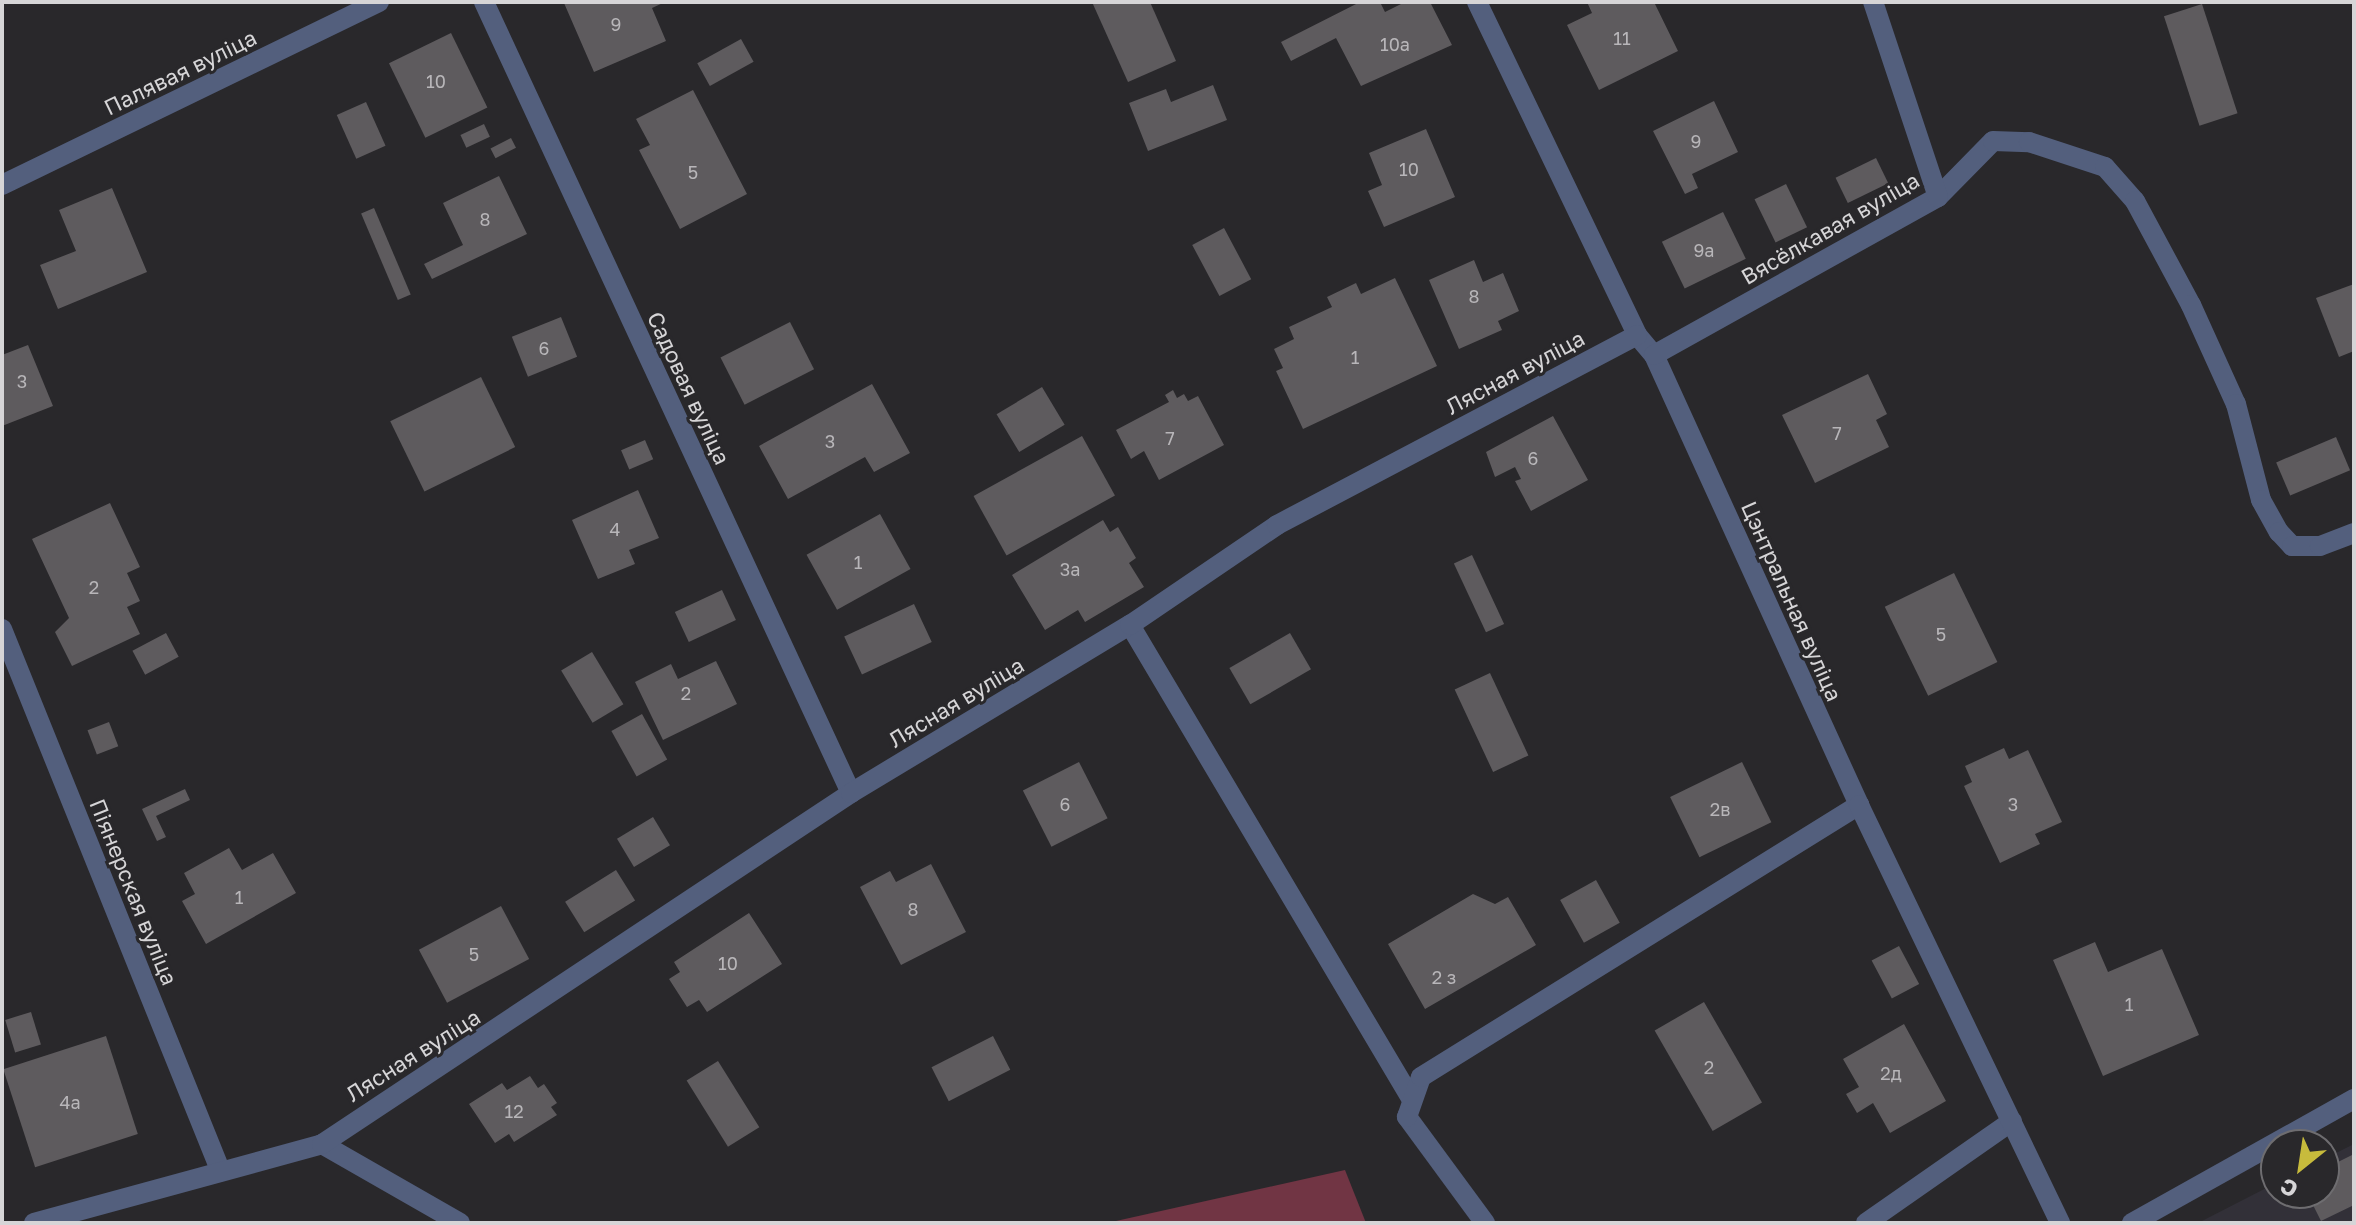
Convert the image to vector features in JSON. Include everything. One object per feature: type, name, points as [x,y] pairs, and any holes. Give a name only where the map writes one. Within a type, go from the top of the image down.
[{"type":"street","name":"Палявая вуліца","points":[[2,185],[379,2]]},
{"type":"street","name":"Садовая вуліца","points":[[484,2],[851,793]]},
{"type":"street","name":"Цэнтральная вуліца","points":[[1477,2],[1637,335],[1654,355],[1859,805],[2060,1223]]},
{"type":"street","name":"Вясёлкавая вуліца","points":[[1654,355],[1938,197],[1873,2]]},
{"type":"street","points":[[1938,197],[1993,141],[2029,142],[2105,167],[2135,201],[2191,305],[2236,404],[2261,500],[2279,532],[2292,546],[2320,546],[2354,533]]},
{"type":"street","name":"Лясная вуліца","points":[[34,1223],[322,1144],[851,793],[1130,625],[1277,525],[1637,335]]},
{"type":"street","points":[[1130,625],[1412,1100]]},
{"type":"street","name":"Піянерская вуліца","points":[[2,629],[221,1172]]},
{"type":"street","points":[[1485,1223],[1407,1117],[1421,1077],[1859,805]]},
{"type":"street","points":[[2132,1223],[2354,1099]]},
{"type":"street","points":[[1866,1223],[2012,1121]]},
{"type":"street","points":[[322,1144],[460,1223]]},
{"type":"shaded area","points":[[2354,1144],[2354,1223],[2198,1223],[2260,1191],[2260,1209],[2340,1209],[2340,1151]]},
{"type":"shaded area","points":[[1345,1170],[1366,1223],[1107,1223]]},
{"type":"building","points":[[665,2],[652,8],[666,41],[594,72],[564,3]]},
{"type":"building","points":[[1092,2],[1150,2],[1176,61],[1128,82]]},
{"type":"building","points":[[1360,2],[1380,2],[1385,12],[1405,2],[1430,2],[1452,45],[1361,86],[1336,38],[1291,61],[1281,42]]},
{"type":"building","points":[[1587,2],[1654,2],[1678,51],[1599,90],[1567,25],[1592,13]]},
{"type":"building","points":[[2202,4],[2238,113],[2199,126],[2164,16]]},
{"type":"building","points":[[451,33],[487,108],[425,138],[389,63]]},
{"type":"building","points":[[741,39],[754,62],[710,86],[697,63]]},
{"type":"building","points":[[1213,85],[1227,120],[1148,151],[1129,103],[1166,89],[1171,102]]},
{"type":"building","points":[[693,90],[747,194],[680,229],[639,150],[650,145],[636,119]]},
{"type":"building","points":[[1714,101],[1738,152],[1692,174],[1698,188],[1685,194],[1653,131]]},
{"type":"building","points":[[366,102],[386,146],[356,159],[337,115]]},
{"type":"building","points":[[484,124],[490,137],[466,148],[460,135]]},
{"type":"building","points":[[1426,129],[1455,197],[1384,227],[1368,191],[1382,185],[1369,153]]},
{"type":"building","points":[[511,138],[516,148],[496,158],[491,148]]},
{"type":"building","points":[[1876,158],[1888,183],[1848,203],[1836,178]]},
{"type":"building","points":[[499,176],[527,234],[432,279],[424,264],[463,245],[443,203]]},
{"type":"building","points":[[1786,184],[1807,227],[1776,242],[1755,199]]},
{"type":"building","points":[[112,188],[147,272],[58,309],[40,265],[76,251],[59,210]]},
{"type":"building","points":[[374,208],[411,295],[398,300],[361,213]]},
{"type":"building","points":[[1723,212],[1746,259],[1685,289],[1662,242]]},
{"type":"building","points":[[1224,228],[1251,279],[1219,296],[1192,245]]},
{"type":"building","points":[[1474,260],[1483,282],[1503,273],[1519,311],[1498,321],[1502,330],[1459,349],[1429,280]]},
{"type":"building","points":[[1395,278],[1437,366],[1303,429],[1276,371],[1283,368],[1274,349],[1294,339],[1289,327],[1332,307],[1327,297],[1356,283],[1361,294]]},
{"type":"building","points":[[2354,284],[2354,351],[2339,357],[2316,298]]},
{"type":"building","points":[[561,317],[577,357],[528,377],[512,337]]},
{"type":"building","points":[[790,322],[814,369],[745,405],[721,357]]},
{"type":"building","points":[[28,345],[53,406],[2,426],[2,355]]},
{"type":"building","points":[[1868,374],[1887,414],[1876,420],[1889,447],[1815,483],[1782,415]]},
{"type":"building","points":[[481,377],[515,447],[424,491],[390,421]]},
{"type":"building","points":[[872,384],[910,453],[874,472],[865,457],[788,499],[759,446]]},
{"type":"building","points":[[1042,387],[1065,425],[1019,452],[997,414]]},
{"type":"building","points":[[1173,390],[1177,398],[1184,394],[1188,401],[1198,396],[1224,445],[1159,480],[1144,451],[1131,459],[1116,430],[1169,402],[1165,395]]},
{"type":"building","points":[[1553,416],[1588,480],[1531,511],[1515,481],[1521,479],[1515,467],[1495,477],[1486,452]]},
{"type":"building","points":[[1082,436],[1115,495],[1007,556],[974,496]]},
{"type":"building","points":[[2336,437],[2350,470],[2290,496],[2276,462]]},
{"type":"building","points":[[645,440],[653,459],[629,469],[621,450]]},
{"type":"building","points":[[638,490],[659,538],[629,550],[635,564],[598,579],[572,520]]},
{"type":"building","points":[[110,503],[140,567],[127,573],[140,601],[127,607],[140,634],[72,666],[55,632],[69,618],[32,539]]},
{"type":"building","points":[[880,514],[911,569],[837,610],[807,555]]},
{"type":"building","points":[[1103,520],[1110,532],[1118,527],[1136,558],[1129,563],[1144,587],[1085,622],[1078,610],[1045,630],[1012,575]]},
{"type":"building","points":[[1472,555],[1504,624],[1486,632],[1454,563]]},
{"type":"building","points":[[1954,573],[1997,662],[1928,696],[1885,607]]},
{"type":"building","points":[[722,590],[736,620],[689,642],[675,612]]},
{"type":"building","points":[[914,604],[932,642],[862,675],[844,637]]},
{"type":"building","points":[[166,633],[179,657],[145,675],[132,651]]},
{"type":"building","points":[[1290,633],[1311,669],[1250,704],[1229,668]]},
{"type":"building","points":[[592,652],[623,704],[593,723],[561,671]]},
{"type":"building","points":[[716,661],[737,704],[663,740],[635,682],[671,664],[678,679]]},
{"type":"building","points":[[1490,673],[1528,755],[1493,772],[1455,689]]},
{"type":"building","points":[[642,714],[667,759],[637,776],[611,731]]},
{"type":"building","points":[[109,722],[118,746],[97,755],[88,730]]},
{"type":"building","points":[[2004,748],[2009,759],[2028,750],[2062,822],[2035,834],[2040,844],[2000,863],[1964,786],[1972,782],[1965,766]]},
{"type":"building","points":[[1079,762],[1108,818],[1051,847],[1023,791]]},
{"type":"building","points":[[1742,762],[1771,822],[1699,857],[1670,797]]},
{"type":"building","points":[[185,789],[190,800],[156,816],[166,837],[157,841],[142,809]]},
{"type":"building","points":[[653,817],[670,845],[634,867],[617,839]]},
{"type":"building","points":[[229,848],[242,870],[273,853],[296,893],[206,944],[182,901],[195,894],[184,873]]},
{"type":"building","points":[[931,864],[966,932],[901,965],[860,887],[890,871],[896,882]]},
{"type":"building","points":[[616,870],[635,901],[584,932],[565,902]]},
{"type":"building","points":[[1596,880],[1620,923],[1584,943],[1560,900]]},
{"type":"building","points":[[1473,894],[1495,904],[1508,897],[1536,945],[1425,1009],[1388,944]]},
{"type":"building","points":[[501,906],[529,959],[447,1003],[419,950]]},
{"type":"building","points":[[749,913],[782,964],[707,1012],[699,1000],[687,1007],[669,979],[680,972],[674,962]]},
{"type":"building","points":[[2095,942],[2108,972],[2162,949],[2199,1035],[2103,1076],[2053,960]]},
{"type":"building","points":[[1899,946],[1919,984],[1892,999],[1872,961]]},
{"type":"building","points":[[1704,1002],[1762,1102],[1713,1131],[1655,1030]]},
{"type":"building","points":[[31,1012],[41,1045],[15,1052],[5,1020]]},
{"type":"building","points":[[1904,1024],[1946,1101],[1890,1133],[1873,1103],[1857,1113],[1846,1094],[1859,1087],[1843,1059]]},
{"type":"building","points":[[106,1036],[138,1134],[35,1167],[3,1069]]},
{"type":"building","points":[[993,1036],[1010,1070],[949,1101],[932,1067]]},
{"type":"building","points":[[718,1061],[759,1127],[728,1147],[687,1081]]},
{"type":"building","points":[[530,1076],[538,1088],[544,1084],[557,1103],[551,1107],[557,1115],[514,1142],[509,1134],[495,1143],[469,1104],[502,1083],[507,1090]]},
{"type":"building","points":[[2354,1154],[2354,1205],[2321,1221],[2315,1209],[2340,1209],[2340,1161]]}]
